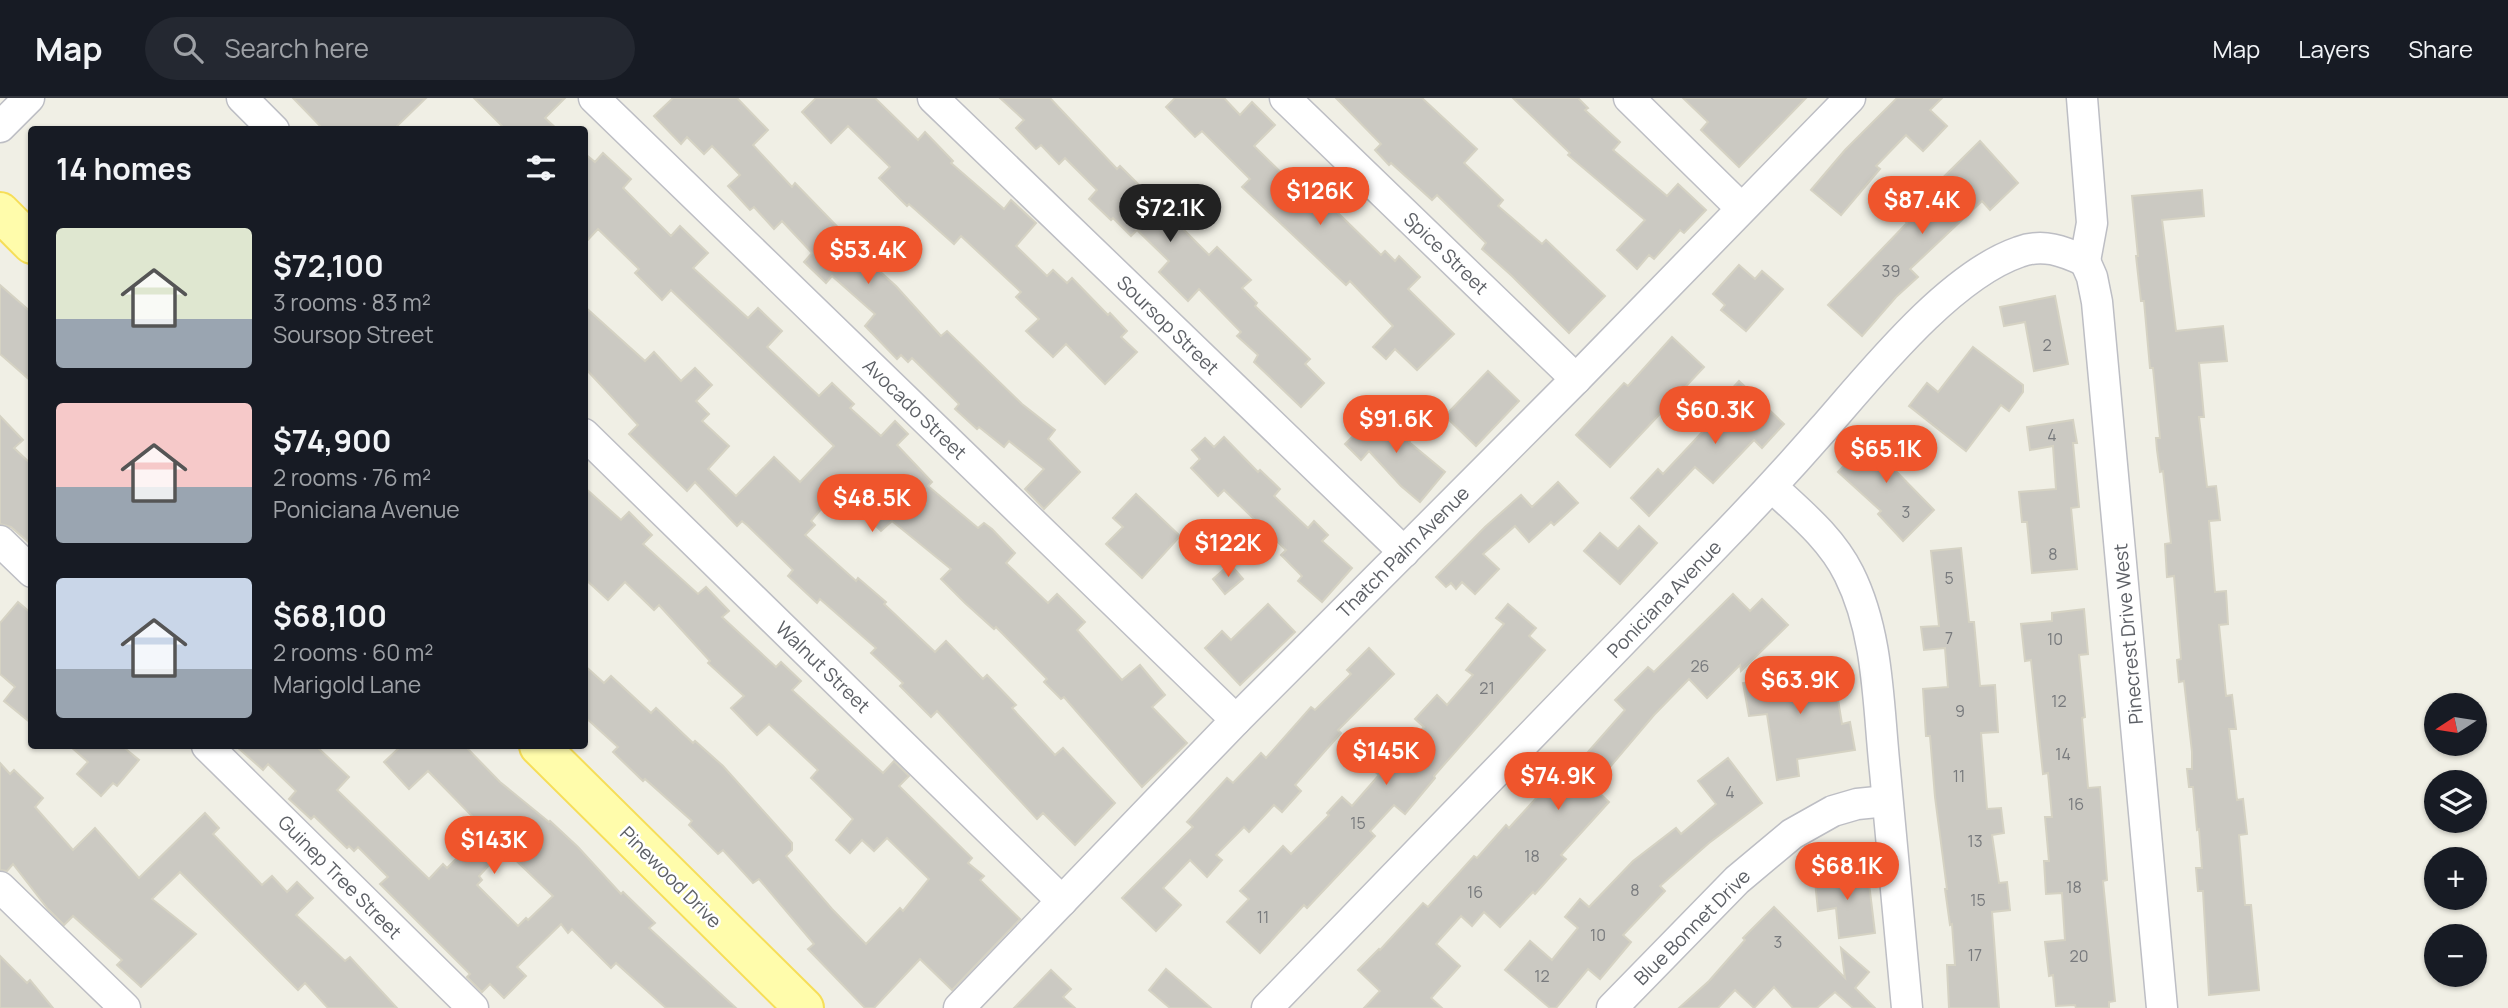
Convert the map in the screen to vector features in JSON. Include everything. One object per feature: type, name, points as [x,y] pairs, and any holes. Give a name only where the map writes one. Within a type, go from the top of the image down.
[{"type":"main road","points":[[0,212],[28,240]]},
{"type":"main road","name":"Pinewood Drive","points":[[542,749],[804,1008]]},
{"type":"street","points":[[0,127],[29,98]]},
{"type":"street","points":[[242,98],[270,126]]},
{"type":"street","name":"Avocado Street","points":[[594,98],[1236,720]]},
{"type":"street","name":"Soursop Street","points":[[933,98],[1404,552]]},
{"type":"street","name":"Spice Street","points":[[1285,98],[1576,379]]},
{"type":"street","points":[[1629,98],[1741,208]]},
{"type":"street","name":"Thatch Palm Avenue","points":[[959,1008],[1236,720],[1576,379],[1850,98]]},
{"type":"street","points":[[2082,98],[2092,223],[2085,261]]},
{"type":"street","name":"Poniciana Avenue","points":[[1267,1008],[1772,487],[1879,366],[1934,309],[1970,279],[2004,258],[2039,247],[2061,250],[2085,261]]},
{"type":"street","name":"Pinecrest Drive West","points":[[2085,261],[2092,277],[2097,302],[2162,1008]]},
{"type":"street","name":"Walnut Street","points":[[588,437],[1062,901]]},
{"type":"street","points":[[1772,487],[1827,540],[1848,572],[1856,590],[1873,653],[1907,1008]]},
{"type":"street","points":[[0,541],[28,568]]},
{"type":"street","name":"Guinep Tree Street","points":[[210,749],[473,1008]]},
{"type":"street","name":"Blue Bonnet Drive","points":[[1612,1008],[1737,880],[1792,834],[1833,811],[1857,804],[1887,801]]},
{"type":"street","points":[[0,887],[125,1008]]},
{"type":"building","points":[[293,98],[426,98],[397,126],[320,126]]},
{"type":"building","points":[[474,98],[565,98],[545,118],[554,126],[502,126]]},
{"type":"building","points":[[673,98],[737,98],[768,130],[753,145],[792,187],[795,183],[941,336],[947,331],[1022,404],[1055,430],[1048,439],[1080,472],[1044,509],[1025,489],[1044,469],[1009,441],[1004,447],[979,427],[977,429],[955,409],[959,404],[912,358],[908,362],[901,355],[897,359],[865,326],[875,314],[832,276],[826,283],[804,262],[812,253],[782,221],[774,229],[754,207],[750,210],[728,186],[740,175],[712,146],[704,154],[687,137],[681,144],[654,116]]},
{"type":"building","points":[[816,98],[875,98],[918,140],[925,132],[953,161],[951,163],[1004,209],[1011,200],[1036,223],[1016,246],[1047,276],[1053,270],[1067,283],[1072,278],[1127,331],[1121,337],[1137,352],[1105,384],[1066,344],[1053,357],[1026,331],[1039,319],[1016,297],[1021,292],[961,236],[954,244],[909,204],[907,206],[879,178],[890,167],[848,126],[831,143],[802,112]]},
{"type":"building","points":[[1000,98],[1050,98],[1117,169],[1120,166],[1209,255],[1217,247],[1251,280],[1242,288],[1257,303],[1255,306],[1310,359],[1305,364],[1324,383],[1301,407],[1254,362],[1258,355],[1237,336],[1241,332],[1199,289],[1188,301],[1159,272],[1169,261],[1137,230],[1131,236],[1089,199],[1097,190],[1065,158],[1059,164],[1041,145],[1036,149],[1016,128],[1024,120]]},
{"type":"building","points":[[1175,98],[1224,98],[1240,115],[1252,102],[1275,125],[1254,146],[1300,191],[1315,177],[1343,206],[1337,212],[1381,255],[1385,251],[1395,261],[1399,256],[1420,277],[1408,289],[1454,334],[1417,370],[1395,349],[1386,359],[1373,347],[1393,326],[1350,281],[1346,285],[1242,187],[1250,179],[1202,131],[1195,137],[1166,107]]},
{"type":"building","points":[[1336,98],[1422,98],[1477,149],[1464,163],[1503,200],[1498,206],[1542,244],[1546,240],[1605,296],[1569,333],[1482,249],[1486,243],[1437,195],[1432,200],[1391,163],[1389,165],[1375,150],[1381,144]]},
{"type":"building","points":[[1513,98],[1578,98],[1588,108],[1585,110],[1620,142],[1613,150],[1667,196],[1678,184],[1706,210],[1684,233],[1680,230],[1654,259],[1649,255],[1637,269],[1617,250],[1645,220],[1568,155],[1570,153]]},
{"type":"building","points":[[1683,98],[1806,98],[1739,167],[1701,130],[1708,122]]},
{"type":"building","points":[[1897,98],[1942,98],[1930,110],[1947,126],[1923,151],[1906,135],[1876,166],[1880,169],[1841,215],[1811,190],[1845,150]]},
{"type":"building","points":[[1980,141],[2018,183],[1990,210],[1982,201],[1910,269],[1918,277],[1896,297],[1862,336],[1828,305],[1907,223],[1902,218]]},
{"type":"building","points":[[603,153],[631,179],[623,188],[671,236],[680,226],[708,253],[693,268],[748,318],[758,308],[782,331],[767,347],[819,396],[832,383],[854,404],[850,408],[881,436],[895,421],[908,434],[897,445],[932,482],[928,486],[978,528],[984,523],[992,529],[1015,553],[1006,563],[1048,603],[1057,594],[1085,622],[1077,630],[1122,680],[1140,665],[1165,695],[1152,707],[1187,743],[1142,787],[1064,697],[1061,699],[1044,682],[1047,679],[996,627],[994,629],[941,579],[951,569],[892,521],[881,531],[838,489],[811,521],[815,525],[805,535],[856,581],[858,578],[886,602],[884,604],[935,652],[946,641],[983,679],[987,675],[1016,705],[1012,708],[1055,755],[1063,748],[1115,803],[1075,845],[1043,813],[1037,819],[937,711],[931,717],[900,686],[903,683],[871,653],[876,648],[820,599],[817,603],[788,576],[793,570],[748,526],[742,521],[737,526],[695,482],[687,491],[629,434],[638,425],[588,371],[588,310],[645,361],[654,352],[681,381],[695,368],[712,385],[696,401],[709,414],[702,421],[729,446],[708,469],[736,496],[774,457],[800,482],[834,446],[671,290],[662,300],[635,273],[639,269],[598,229],[588,240],[588,156],[595,162]]},
{"type":"building","points":[[2202,190],[2204,216],[2162,220],[2176,331],[2223,326],[2227,361],[2199,363],[2204,417],[2199,417],[2207,487],[2216,486],[2220,520],[2209,521],[2215,592],[2226,591],[2228,624],[2219,625],[2226,696],[2232,695],[2236,729],[2229,729],[2237,800],[2243,799],[2247,834],[2239,835],[2245,905],[2251,905],[2259,990],[2209,995],[2203,891],[2198,891],[2196,868],[2202,868],[2199,829],[2197,830],[2193,787],[2189,787],[2187,769],[2192,769],[2192,752],[2184,681],[2179,682],[2177,660],[2181,659],[2174,576],[2167,577],[2165,544],[2171,543],[2163,471],[2160,472],[2157,450],[2156,438],[2160,438],[2144,301],[2141,301],[2132,196]]},
{"type":"building","points":[[1739,265],[1755,279],[1762,271],[1783,289],[1746,331],[1721,310],[1725,305],[1713,294]]},
{"type":"building","points":[[0,285],[28,310],[28,378],[0,354]]},
{"type":"building","points":[[2055,296],[2068,364],[2034,371],[2025,322],[2004,326],[2000,307]]},
{"type":"building","points":[[1672,337],[1704,367],[1610,467],[1576,435],[1624,383],[1628,386]]},
{"type":"building","points":[[1973,347],[2023,385],[2023,392],[2009,411],[2001,405],[1966,451],[1909,406],[1927,383],[1938,392]]},
{"type":"building","points":[[1488,371],[1519,401],[1476,446],[1445,416]]},
{"type":"building","points":[[1739,381],[1784,424],[1762,448],[1754,440],[1713,483],[1695,467],[1649,516],[1631,498],[1658,469],[1663,474],[1722,411],[1717,405]]},
{"type":"building","points":[[1381,409],[1411,440],[1409,442],[1445,472],[1420,502],[1401,486],[1369,451],[1361,460],[1345,444]]},
{"type":"building","points":[[0,416],[23,440],[14,448],[28,461],[28,542],[11,527],[0,524]]},
{"type":"building","points":[[2073,420],[2077,443],[2073,443],[2079,507],[2071,508],[2077,569],[2032,573],[2027,522],[2022,522],[2019,492],[2056,489],[2053,446],[2030,450],[2027,427]]},
{"type":"building","points":[[1880,427],[1900,446],[1886,461],[1934,510],[1903,541],[1878,514],[1881,511],[1838,472]]},
{"type":"building","points":[[1224,437],[1258,472],[1260,470],[1280,489],[1274,496],[1308,528],[1314,521],[1328,535],[1322,541],[1352,568],[1322,602],[1298,581],[1302,576],[1281,555],[1286,550],[1224,490],[1218,496],[1191,468],[1200,459],[1192,450],[1205,438],[1214,447]]},
{"type":"building","points":[[1558,482],[1578,503],[1554,525],[1551,522],[1529,542],[1515,526],[1483,554],[1499,569],[1475,594],[1462,582],[1456,589],[1451,583],[1446,587],[1436,577],[1521,495],[1532,507]]},
{"type":"building","points":[[588,491],[621,520],[629,512],[652,535],[643,544],[698,594],[706,587],[729,611],[722,617],[776,667],[781,662],[801,681],[792,690],[883,773],[894,761],[909,776],[899,786],[972,858],[968,863],[984,876],[980,880],[1020,919],[952,990],[920,959],[874,1008],[865,1008],[808,949],[814,944],[759,879],[753,883],[723,850],[718,854],[689,825],[692,821],[645,779],[643,781],[613,752],[618,747],[588,720],[588,669],[604,683],[611,676],[651,713],[656,708],[693,743],[695,741],[723,766],[792,843],[792,850],[786,856],[866,944],[900,908],[903,911],[929,879],[887,838],[874,851],[862,840],[850,853],[836,840],[853,819],[811,778],[818,770],[769,724],[757,735],[731,708],[744,696],[708,663],[710,661],[659,605],[654,610],[625,582],[608,600],[588,582]]},
{"type":"building","points":[[1136,494],[1180,536],[1142,578],[1106,544],[1123,527],[1113,518]]},
{"type":"building","points":[[1639,526],[1657,543],[1620,584],[1584,551],[1600,533],[1618,549]]},
{"type":"building","points":[[1961,548],[1969,622],[1974,622],[1980,686],[1995,685],[1998,732],[1981,733],[1987,809],[2001,808],[2004,833],[1992,835],[1999,883],[2007,882],[2010,910],[1992,912],[1999,1008],[1949,1008],[1947,965],[1955,965],[1952,924],[1950,925],[1945,889],[1930,736],[1926,736],[1923,689],[1948,687],[1945,648],[1924,650],[1921,627],[1939,626],[1931,551]]},
{"type":"building","points":[[1230,564],[1243,579],[1225,594],[1213,579]]},
{"type":"building","points":[[1733,594],[1750,611],[1762,599],[1788,625],[1741,671],[1740,665],[1707,698],[1689,679],[1654,715],[1593,787],[1609,802],[1561,855],[1566,859],[1535,894],[1533,892],[1500,927],[1484,912],[1472,926],[1461,916],[1436,944],[1460,966],[1431,998],[1442,1008],[1364,1008],[1380,991],[1358,970],[1423,903],[1428,907],[1474,856],[1477,858],[1506,825],[1509,828],[1568,763],[1573,769],[1625,710],[1615,700],[1648,667],[1654,672]]},
{"type":"building","points":[[18,602],[28,611],[28,721],[4,701],[15,687],[0,674],[0,623]]},
{"type":"building","points":[[1268,604],[1295,632],[1240,685],[1205,648],[1222,631],[1231,640]]},
{"type":"building","points":[[1508,604],[1536,628],[1529,636],[1545,650],[1434,776],[1405,814],[1394,805],[1370,831],[1375,836],[1307,908],[1304,905],[1260,953],[1227,922],[1249,899],[1240,891],[1283,846],[1291,854],[1329,815],[1327,813],[1342,797],[1352,806],[1379,775],[1368,766],[1386,744],[1398,754],[1424,727],[1415,719],[1437,695],[1447,705],[1473,675],[1466,670],[1504,624],[1496,618]]},
{"type":"building","points":[[2084,609],[2088,654],[2079,655],[2085,717],[2082,718],[2088,788],[2100,787],[2107,880],[2103,881],[2115,1001],[2109,1002],[2109,1008],[2056,1006],[2053,975],[2049,976],[2045,942],[2065,940],[2062,893],[2046,894],[2044,861],[2049,861],[2045,817],[2052,817],[2048,773],[2043,774],[2031,660],[2025,661],[2021,624],[2052,621],[2052,613]]},
{"type":"building","points":[[1369,648],[1394,674],[1338,730],[1341,733],[1295,785],[1301,791],[1282,812],[1274,805],[1249,832],[1244,827],[1216,855],[1222,860],[1207,877],[1190,860],[1163,888],[1181,905],[1156,931],[1122,898],[1193,827],[1187,822],[1227,778],[1233,783],[1261,753],[1266,758],[1311,707],[1315,710],[1351,674],[1347,670]]},
{"type":"building","points":[[1816,658],[1817,672],[1833,669],[1842,724],[1850,722],[1855,750],[1797,759],[1799,776],[1777,780],[1767,714],[1749,716],[1743,683],[1797,675],[1794,661]]},
{"type":"building","points":[[73,749],[126,749],[139,760],[117,786],[113,783],[101,796],[77,774],[88,762]]},
{"type":"building","points":[[239,749],[319,749],[349,777],[337,790],[429,879],[443,864],[447,868],[465,850],[461,846],[472,835],[463,827],[472,816],[428,771],[409,789],[384,762],[398,749],[468,749],[500,782],[578,847],[621,894],[623,892],[655,923],[649,928],[736,1008],[666,1008],[616,963],[611,968],[572,929],[568,933],[561,924],[517,967],[526,976],[504,998],[490,984],[482,992],[467,977],[470,974],[380,884],[388,877],[358,847],[354,851],[349,846],[347,848],[314,816],[311,819],[289,799],[296,791],[268,764],[263,770]],"holes":[[[504,849],[553,896],[528,920],[526,918],[518,926],[477,885],[482,880],[479,876]]]},
{"type":"building","points":[[1728,758],[1762,803],[1709,843],[1660,886],[1665,891],[1623,935],[1631,942],[1600,979],[1588,969],[1556,1008],[1550,1008],[1505,970],[1530,941],[1552,960],[1578,928],[1565,917],[1580,899],[1589,907],[1633,861],[1676,828],[1681,834],[1716,804],[1698,781]]},
{"type":"building","points":[[0,763],[10,774],[14,770],[43,798],[35,807],[73,850],[95,828],[139,878],[205,813],[219,828],[213,834],[262,885],[272,876],[287,892],[297,882],[313,898],[296,915],[345,961],[350,957],[397,1008],[328,1008],[305,983],[298,990],[180,872],[152,899],[196,934],[141,987],[117,965],[122,960],[73,916],[64,925],[13,864],[7,871],[0,870]]},
{"type":"building","points":[[1846,867],[1847,877],[1868,875],[1875,933],[1839,938],[1836,908],[1818,911],[1815,881],[1826,880],[1825,870]]},
{"type":"building","points":[[1774,907],[1845,978],[1841,948],[1869,972],[1855,988],[1875,1008],[1853,1008],[1835,992],[1817,1008],[1793,1008],[1774,987],[1754,1008],[1735,990],[1718,1008],[1679,1008],[1709,981],[1745,940],[1743,938]]},
{"type":"building","points":[[0,956],[27,983],[30,980],[53,1008],[0,1008]]},
{"type":"building","points":[[1166,969],[1211,1008],[1170,1008],[1149,990]]},
{"type":"building","points":[[1051,970],[1071,989],[1063,997],[1075,1008],[1014,1008]]}]
